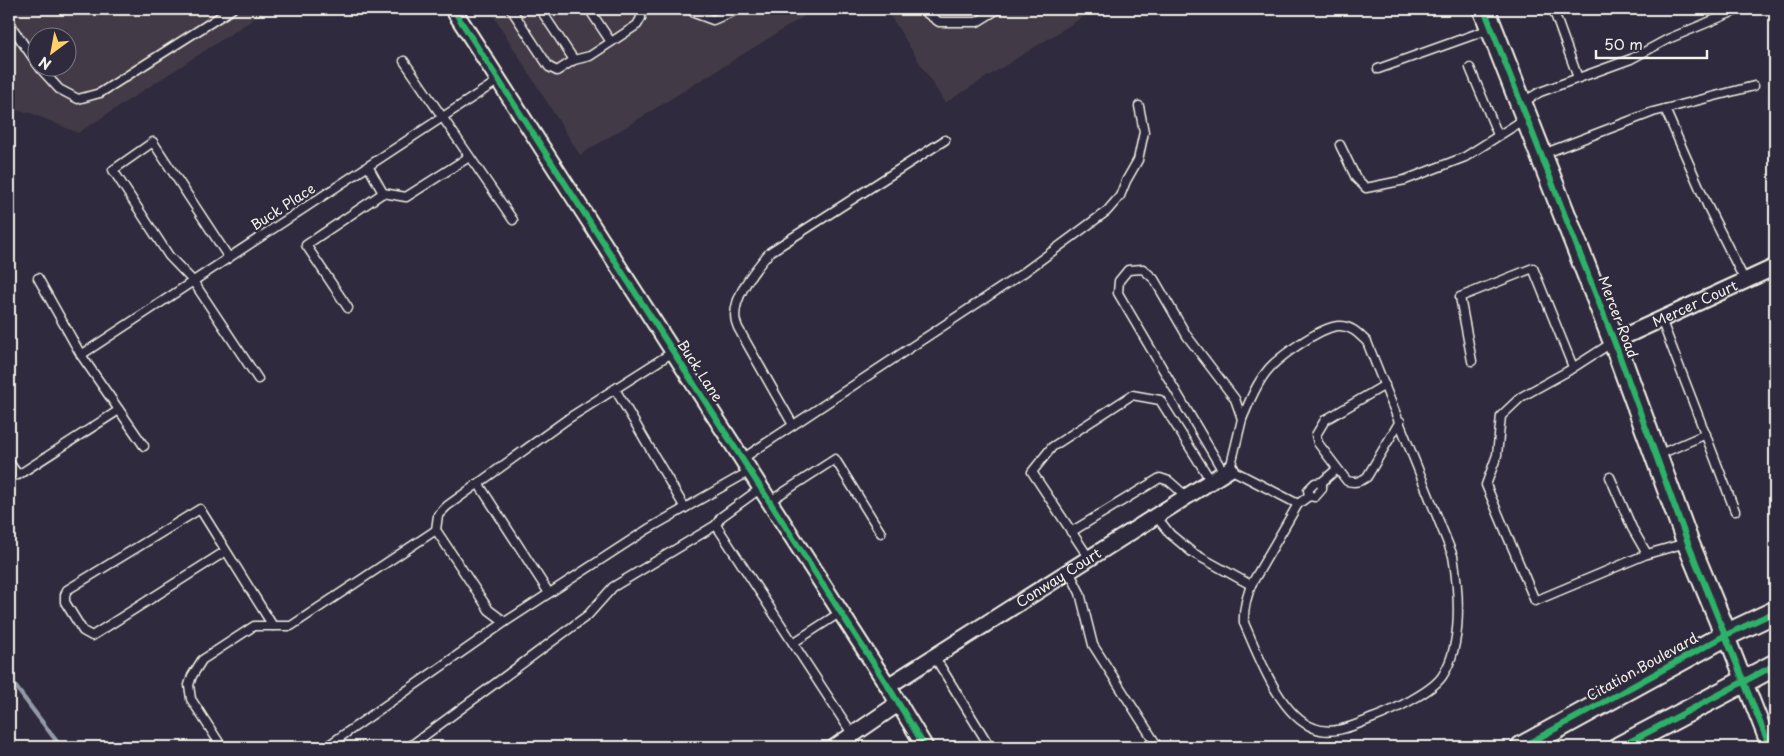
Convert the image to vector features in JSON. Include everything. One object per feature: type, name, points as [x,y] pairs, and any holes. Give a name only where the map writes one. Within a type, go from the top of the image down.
[{"type":"street","name":"Buck Lane","points":[[453,9],[841,612],[925,747]]},
{"type":"street","name":"Mercer Road","points":[[1484,9],[1614,341],[1688,543],[1726,635]]},
{"type":"street","name":"Mercer Court","points":[[1614,341],[1775,267]]},
{"type":"street","name":"Conway Court","points":[[888,686],[1222,474]]},
{"type":"street","name":"Citation Boulevard","points":[[1522,747],[1726,635],[1775,612]]},
{"type":"street","points":[[1726,635],[1770,747]]},
{"type":"street","points":[[1620,747],[1775,665]]},
{"type":"street","points":[[835,747],[899,703]]},
{"type":"lane","points":[[49,78],[59,89],[78,99],[100,93],[232,9]]},
{"type":"lane","points":[[511,9],[549,67],[557,71],[574,60],[590,56],[637,25],[641,18],[640,9]]},
{"type":"lane","points":[[540,9],[574,60]]},
{"type":"lane","points":[[589,9],[611,42]]},
{"type":"lane","points":[[691,9],[694,13],[714,20],[739,9]]},
{"type":"lane","points":[[920,9],[939,22],[977,22],[998,9]]},
{"type":"lane","points":[[1553,9],[1578,78]]},
{"type":"lane","points":[[1340,145],[1356,178],[1366,188],[1405,180],[1465,157],[1498,135],[1524,111],[1540,92],[1631,59],[1668,39],[1740,9]]},
{"type":"lane","points":[[9,23],[28,50]]},
{"type":"lane","points":[[1378,69],[1492,29]]},
{"type":"lane","points":[[404,60],[513,220]]},
{"type":"lane","points":[[1470,68],[1498,135]]},
{"type":"lane","name":"Buck Place","points":[[81,355],[499,80]]},
{"type":"lane","points":[[1542,155],[1665,109],[1754,86]]},
{"type":"lane","points":[[326,747],[505,622],[648,529],[685,508],[746,465],[793,425],[1023,273],[1107,211],[1120,196],[1138,160],[1144,132],[1139,106]]},
{"type":"lane","points":[[1665,109],[1708,208],[1745,281]]},
{"type":"lane","points":[[793,425],[736,321],[737,305],[743,290],[758,266],[770,252],[945,140]]},
{"type":"lane","points":[[229,258],[153,142],[113,170],[170,256],[193,281],[258,379]]},
{"type":"lane","points":[[348,308],[306,245],[383,193],[406,197],[470,156]]},
{"type":"lane","points":[[368,166],[383,193]]},
{"type":"lane","points":[[1472,361],[1460,297],[1533,268],[1573,368]]},
{"type":"lane","points":[[1222,474],[1118,293],[1119,281],[1128,270],[1143,269],[1154,279],[1188,336],[1235,399],[1242,418]]},
{"type":"lane","points":[[38,278],[81,355],[144,446]]},
{"type":"lane","points":[[1661,319],[1735,511]]},
{"type":"lane","points":[[1222,474],[1242,418],[1267,371],[1285,354],[1318,333],[1338,326],[1354,329],[1367,342],[1453,556],[1457,583],[1458,621],[1451,658],[1443,676],[1431,688],[1380,716],[1348,728],[1328,730],[1314,728],[1299,718],[1278,695],[1244,622],[1243,615],[1245,603],[1252,585],[1298,504],[1309,496],[1315,496],[1322,489],[1322,482],[1337,469]]},
{"type":"lane","points":[[1614,341],[1573,368],[1521,397],[1501,416],[1497,455],[1486,485],[1535,601],[1647,554],[1688,543]]},
{"type":"lane","points":[[505,622],[489,610],[436,530],[438,515],[478,483],[569,418],[674,352]]},
{"type":"lane","points":[[1385,386],[1325,420],[1316,435],[1318,443],[1346,481],[1354,483],[1362,481],[1367,477],[1400,421]]},
{"type":"lane","points":[[615,389],[685,508]]},
{"type":"lane","points":[[1089,558],[1032,472],[1052,447],[1132,395],[1160,400],[1222,474],[1298,504]]},
{"type":"lane","points":[[9,462],[18,475],[119,410]]},
{"type":"lane","points":[[1656,456],[1706,434]]},
{"type":"lane","points":[[410,747],[588,614],[613,587],[716,525],[721,516],[835,459],[881,533]]},
{"type":"lane","points":[[1610,477],[1632,528],[1647,554]]},
{"type":"lane","points":[[1071,532],[1160,478],[1169,481],[1186,496]]},
{"type":"lane","points":[[478,483],[550,593]]},
{"type":"lane","points":[[226,551],[92,636],[83,631],[65,602],[67,590],[200,509],[273,626]]},
{"type":"lane","points":[[1156,516],[1170,534],[1192,553],[1252,585]]},
{"type":"lane","points":[[716,525],[853,735]]},
{"type":"lane","points":[[222,747],[191,699],[189,684],[202,660],[254,626],[291,626],[436,530]]},
{"type":"lane","points":[[1069,571],[1080,593],[1093,645],[1158,747]]},
{"type":"lane","points":[[793,643],[841,612]]},
{"type":"lane","points":[[934,656],[990,747]]},
{"type":"shaded area","points":[[9,9],[269,9],[78,133],[31,113],[9,109]]},
{"type":"shaded area","points":[[489,9],[816,9],[580,155]]},
{"type":"shaded area","points":[[886,9],[1096,9],[945,103]]},
{"type":"waterway","points":[[9,678],[61,747]]},
{"type":"cycle path","points":[[453,9],[888,686],[925,747]]},
{"type":"cycle path","points":[[1484,9],[1614,341],[1688,543],[1770,747]]},
{"type":"cycle path","points":[[1522,747],[1726,635],[1775,612]]},
{"type":"cycle path","points":[[1620,747],[1775,665]]}]
